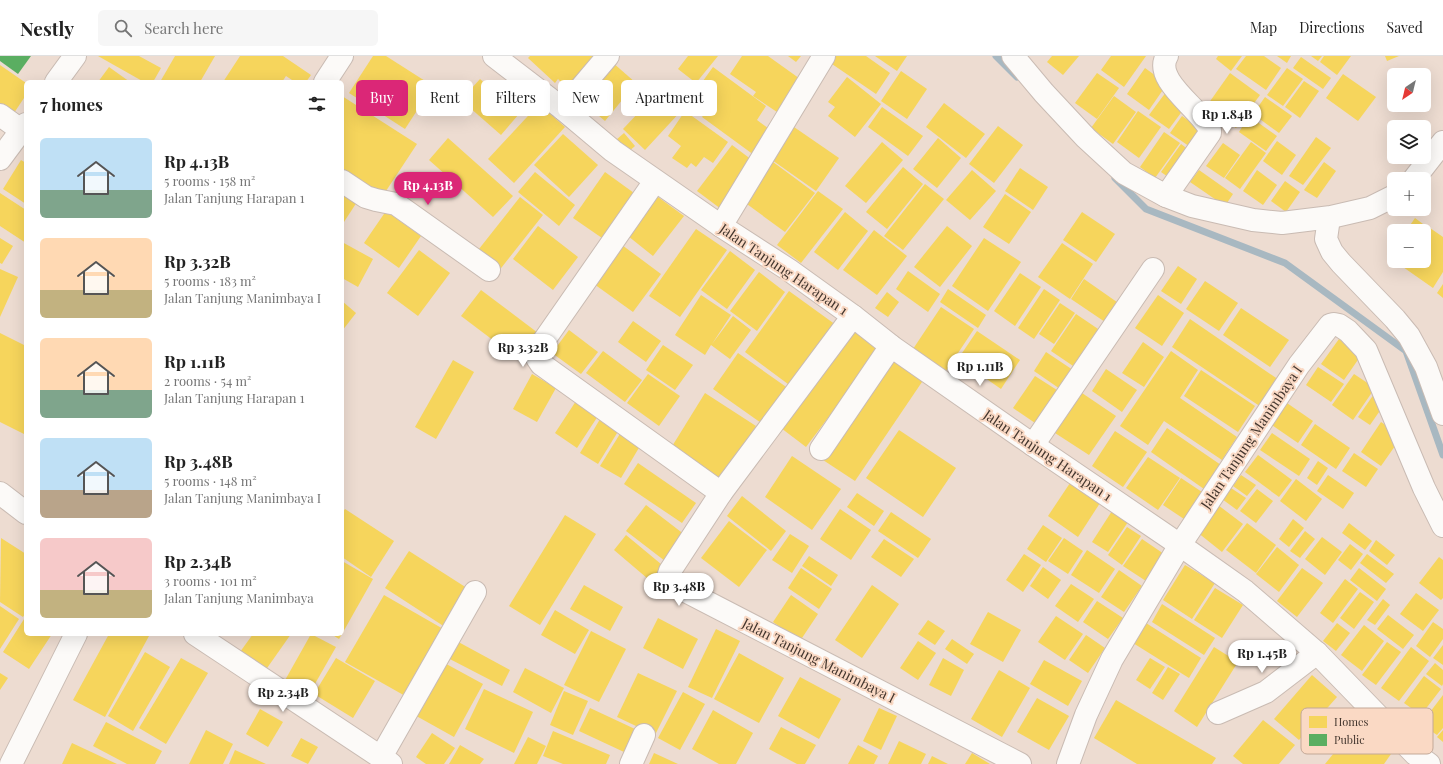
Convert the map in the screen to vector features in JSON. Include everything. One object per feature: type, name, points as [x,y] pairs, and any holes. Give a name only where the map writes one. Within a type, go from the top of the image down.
[{"type":"street","points":[[57,80],[75,56]]},
{"type":"street","points":[[326,80],[342,56]]},
{"type":"street","name":"Jalan Tanjung Harapan 1","points":[[494,56],[558,105]]},
{"type":"street","points":[[588,80],[608,56]]},
{"type":"street","points":[[721,226],[824,56]]},
{"type":"street","points":[[1013,56],[1044,93],[1086,138],[1118,168],[1124,173],[1166,196],[1192,206],[1253,220],[1282,223],[1329,218],[1370,208],[1387,200]]},
{"type":"street","points":[[1166,196],[1210,133],[1210,130],[1200,116],[1171,85],[1166,76],[1164,66],[1168,56]]},
{"type":"street","points":[[0,115],[24,127],[0,159]]},
{"type":"street","name":"Jalan Tanjung Harapan 1","points":[[571,116],[613,151],[655,181],[789,270],[853,316],[891,346],[1245,591],[1317,653],[1370,708]]},
{"type":"street","points":[[1419,172],[1443,142]]},
{"type":"street","points":[[655,181],[538,349],[537,358],[541,364],[721,493]]},
{"type":"street","points":[[344,182],[366,197],[396,204],[489,270]]},
{"type":"street","points":[[1329,218],[1326,240],[1332,252],[1395,318],[1409,336],[1426,367],[1443,414]]},
{"type":"street","points":[[1033,445],[1153,269]]},
{"type":"street","name":"Jalan Tanjung Manimbaya I","points":[[853,316],[721,493],[670,571],[668,577],[670,584],[1020,764]]},
{"type":"street","name":"Jalan Tanjung Manimbaya I","points":[[1068,764],[1086,715],[1112,659],[1180,545],[1299,365],[1326,329],[1334,324],[1339,325],[1348,331],[1366,350],[1424,488],[1443,526]]},
{"type":"street","points":[[820,449],[891,346]]},
{"type":"street","points":[[0,493],[24,511]]},
{"type":"street","points":[[198,636],[386,761],[474,592]]},
{"type":"street","points":[[11,764],[75,636]]},
{"type":"street","points":[[1218,713],[1266,692],[1317,653]]},
{"type":"street","points":[[631,764],[644,735]]},
{"type":"street","name":"Jalan Tanjung Harapan 1","points":[[1415,754],[1429,764]]},
{"type":"building: Homes","points":[[98,56],[139,56],[161,68],[154,80],[140,80]]},
{"type":"building: Homes","points":[[175,56],[215,56],[201,80],[161,80]]},
{"type":"building: Homes","points":[[240,56],[283,56],[311,75],[307,80],[292,80],[286,76],[283,80],[224,80]]},
{"type":"building: Homes","points":[[373,56],[386,56],[424,80],[416,80],[416,112],[405,129],[385,116],[408,116],[408,80],[357,80]]},
{"type":"building: Homes","points":[[530,56],[597,56],[578,80],[558,79],[555,83],[528,58]]},
{"type":"building: Homes","points":[[688,56],[718,56],[698,80],[692,80],[678,69]]},
{"type":"building: Homes","points":[[742,56],[768,56],[803,81],[780,114],[753,96],[756,92],[730,74]]},
{"type":"building: Homes","points":[[788,56],[801,56],[796,62]]},
{"type":"building: Homes","points":[[834,56],[866,56],[890,73],[876,94],[829,62]]},
{"type":"building: Homes","points":[[875,56],[907,56],[897,71]]},
{"type":"building: Homes","points":[[1052,56],[1079,56],[1063,75],[1047,62]]},
{"type":"building: Homes","points":[[1111,56],[1146,56],[1124,87],[1101,70]]},
{"type":"building: Homes","points":[[1218,56],[1242,56],[1231,71],[1216,59]]},
{"type":"building: Homes","points":[[1246,56],[1264,56],[1281,68],[1266,90],[1236,69]]},
{"type":"building: Homes","points":[[1277,56],[1291,56],[1287,63]]},
{"type":"building: Homes","points":[[1311,56],[1322,56],[1318,61]]},
{"type":"building: Homes","points":[[1324,56],[1351,56],[1337,75],[1320,62]]},
{"type":"building: Homes","points":[[1385,56],[1399,56],[1387,61]]},
{"type":"building: Homes","points":[[1301,57],[1331,78],[1323,89],[1293,68]]},
{"type":"building: Homes","points":[[612,62],[633,80],[621,80],[621,101],[613,111],[613,80],[597,80]]},
{"type":"building: Homes","points":[[0,65],[24,82],[24,98],[12,116],[0,108]]},
{"type":"building: Homes","points":[[109,67],[127,80],[99,80]]},
{"type":"building: Homes","points":[[713,67],[766,106],[757,120],[772,131],[754,155],[702,117],[717,116],[717,80],[704,80]]},
{"type":"building: Homes","points":[[1145,68],[1167,84],[1149,110],[1127,94]]},
{"type":"building: Homes","points":[[1287,68],[1303,79],[1283,106],[1267,95]]},
{"type":"building: Homes","points":[[901,71],[927,89],[907,119],[881,101]]},
{"type":"building: Homes","points":[[1097,73],[1119,88],[1097,119],[1075,103]]},
{"type":"building: Homes","points":[[1230,73],[1260,95],[1236,128],[1206,107]]},
{"type":"building: Homes","points":[[1343,74],[1376,97],[1358,121],[1326,98]]},
{"type":"building: Homes","points":[[847,77],[881,104],[855,137],[828,116],[835,107],[828,102]]},
{"type":"building: Homes","points":[[480,79],[481,80],[481,116],[517,116],[501,135],[473,110],[473,87]]},
{"type":"building: Homes","points":[[1304,81],[1319,91],[1300,118],[1285,107]]},
{"type":"building: Homes","points":[[356,82],[356,98],[349,93]]},
{"type":"building: Homes","points":[[1166,92],[1186,106],[1169,129],[1149,115]]},
{"type":"building: Homes","points":[[1114,96],[1136,112],[1113,144],[1091,128]]},
{"type":"building: Homes","points":[[344,97],[356,105],[356,116],[373,116],[417,144],[382,197],[344,172]]},
{"type":"building: Homes","points":[[1265,97],[1292,116],[1279,133],[1253,114]]},
{"type":"building: Homes","points":[[944,103],[985,134],[966,158],[926,127]]},
{"type":"building: Homes","points":[[882,107],[923,136],[908,156],[868,127]]},
{"type":"building: Homes","points":[[1138,111],[1161,127],[1139,158],[1117,142]]},
{"type":"building: Homes","points":[[550,114],[565,127],[514,183],[488,159],[528,116],[550,116]]},
{"type":"building: Homes","points":[[599,116],[609,116],[605,121]]},
{"type":"building: Homes","points":[[635,116],[676,116],[645,150],[623,129]]},
{"type":"building: Homes","points":[[682,116],[692,116],[728,142],[713,163],[704,157],[696,167],[691,163],[687,168],[672,158],[681,146],[668,136]]},
{"type":"building: Homes","points":[[1182,116],[1208,134],[1196,151],[1170,133]]},
{"type":"building: Homes","points":[[1249,116],[1277,136],[1266,151],[1239,132]]},
{"type":"building: Homes","points":[[998,126],[1023,145],[994,183],[969,164]]},
{"type":"building: Homes","points":[[794,127],[839,158],[816,191],[772,160]]},
{"type":"building: Homes","points":[[1164,132],[1180,143],[1155,178],[1140,167]]},
{"type":"building: Homes","points":[[624,133],[635,146],[627,153],[616,140]]},
{"type":"building: Homes","points":[[563,134],[598,165],[569,197],[534,165]]},
{"type":"building: Homes","points":[[1316,137],[1331,148],[1303,185],[1289,176]]},
{"type":"building: Homes","points":[[448,138],[513,196],[493,217],[429,160]]},
{"type":"building: Homes","points":[[938,138],[961,158],[937,188],[913,169]]},
{"type":"building: Homes","points":[[1277,141],[1296,155],[1282,175],[1263,161]]},
{"type":"building: Homes","points":[[882,142],[903,160],[866,203],[845,186]]},
{"type":"building: Homes","points":[[1251,142],[1266,153],[1240,189],[1225,178]]},
{"type":"building: Homes","points":[[1223,143],[1240,155],[1224,178],[1206,166]]},
{"type":"building: Homes","points":[[1181,144],[1193,153],[1174,181],[1161,172]]},
{"type":"building: Homes","points":[[732,145],[756,163],[721,209],[697,191]]},
{"type":"building: Homes","points":[[769,159],[815,193],[785,232],[740,199]]},
{"type":"building: Homes","points":[[21,160],[24,162],[24,203],[3,189]]},
{"type":"building: Homes","points":[[1324,162],[1336,171],[1317,198],[1304,190]]},
{"type":"building: Homes","points":[[903,167],[923,184],[887,229],[866,212]]},
{"type":"building: Homes","points":[[1020,168],[1048,187],[1033,210],[1005,191]]},
{"type":"building: Homes","points":[[972,170],[996,191],[970,220],[946,200]]},
{"type":"building: Homes","points":[[1199,170],[1233,194],[1225,206],[1190,182]]},
{"type":"building: Homes","points":[[1257,170],[1277,185],[1263,205],[1243,191]]},
{"type":"building: Homes","points":[[535,172],[575,205],[559,226],[518,192]]},
{"type":"building: Homes","points":[[605,172],[634,193],[602,238],[573,218]]},
{"type":"building: Homes","points":[[1285,181],[1300,192],[1286,212],[1271,201]]},
{"type":"building: Homes","points":[[925,184],[944,199],[903,250],[884,236]]},
{"type":"building: Homes","points":[[818,191],[843,209],[801,263],[777,245]]},
{"type":"building: Homes","points":[[0,193],[24,209],[24,242],[0,226]]},
{"type":"building: Homes","points":[[344,194],[357,202],[344,222]]},
{"type":"building: Homes","points":[[1005,194],[1031,212],[1009,244],[983,227]]},
{"type":"building: Homes","points":[[520,197],[543,215],[498,272],[475,254]]},
{"type":"building: Homes","points":[[658,197],[684,216],[653,256],[628,236]]},
{"type":"building: Homes","points":[[386,211],[421,236],[399,268],[364,243]]},
{"type":"building: Homes","points":[[845,212],[868,231],[838,270],[814,252]]},
{"type":"building: Homes","points":[[1082,212],[1115,234],[1096,262],[1063,240]]},
{"type":"building: Homes","points":[[1415,218],[1423,224],[1411,224]]},
{"type":"building: Homes","points":[[538,226],[578,257],[553,290],[513,259]]},
{"type":"building: Homes","points":[[947,226],[972,246],[940,287],[914,267]]},
{"type":"building: Homes","points":[[696,229],[727,250],[680,317],[649,296]]},
{"type":"building: Homes","points":[[1431,229],[1443,237],[1443,272],[1433,288],[1404,268],[1431,268]]},
{"type":"building: Homes","points":[[874,230],[907,256],[877,295],[843,270]]},
{"type":"building: Homes","points":[[0,238],[13,246],[2,264],[0,263]]},
{"type":"building: Homes","points":[[984,238],[1021,262],[988,311],[952,286]]},
{"type":"building: Homes","points":[[344,243],[373,259],[358,287],[344,279]]},
{"type":"building: Homes","points":[[1062,243],[1093,264],[1070,299],[1038,277]]},
{"type":"building: Homes","points":[[622,245],[661,274],[633,312],[594,284]]},
{"type":"building: Homes","points":[[419,250],[450,273],[418,316],[387,293]]},
{"type":"building: Homes","points":[[730,251],[755,270],[727,309],[701,290]]},
{"type":"building: Homes","points":[[1178,266],[1197,279],[1181,304],[1161,291]]},
{"type":"building: Homes","points":[[0,269],[18,277],[0,317]]},
{"type":"building: Homes","points":[[908,271],[940,294],[928,312],[896,289]]},
{"type":"building: Homes","points":[[759,272],[785,292],[757,331],[730,311]]},
{"type":"building: Homes","points":[[1020,273],[1041,287],[1015,326],[994,311]]},
{"type":"building: Homes","points":[[1084,279],[1124,307],[1111,326],[1071,299]]},
{"type":"building: Homes","points":[[1205,281],[1238,303],[1219,331],[1186,309]]},
{"type":"building: Homes","points":[[1443,284],[1443,298],[1437,293]]},
{"type":"building: Homes","points":[[948,289],[986,315],[978,328],[940,302]]},
{"type":"building: Homes","points":[[1044,289],[1060,300],[1034,339],[1018,328]]},
{"type":"building: Homes","points":[[481,290],[542,336],[522,362],[461,316]]},
{"type":"building: Homes","points":[[789,291],[836,325],[792,387],[745,352]]},
{"type":"building: Homes","points":[[887,292],[899,302],[888,317],[875,308]]},
{"type":"building: Homes","points":[[701,295],[731,315],[712,344],[733,316],[751,330],[730,359],[711,345],[705,355],[675,335]]},
{"type":"building: Homes","points":[[1158,295],[1184,313],[1162,346],[1135,328]]},
{"type":"building: Homes","points":[[344,303],[356,313],[344,328]]},
{"type":"building: Homes","points":[[1060,303],[1075,313],[1054,344],[1039,334]]},
{"type":"building: Homes","points":[[941,307],[974,329],[942,377],[909,355]]},
{"type":"building: Homes","points":[[1241,308],[1289,340],[1270,367],[1223,335]]},
{"type":"building: Homes","points":[[1076,314],[1107,335],[1082,372],[1051,351]]},
{"type":"building: Homes","points":[[1190,319],[1282,382],[1264,409],[1172,347]]},
{"type":"building: Homes","points":[[633,321],[661,341],[646,362],[618,342]]},
{"type":"building: Homes","points":[[569,330],[598,352],[581,374],[552,353]]},
{"type":"building: Homes","points":[[853,331],[879,350],[806,447],[781,428]]},
{"type":"building: Homes","points":[[977,331],[1020,360],[1001,389],[958,359]]},
{"type":"building: Homes","points":[[0,333],[24,345],[24,434],[0,422]]},
{"type":"building: Homes","points":[[1339,339],[1362,354],[1344,380],[1321,364]]},
{"type":"building: Homes","points":[[1143,342],[1164,357],[1144,387],[1122,373]]},
{"type":"building: Homes","points":[[663,345],[693,365],[675,390],[646,370]]},
{"type":"building: Homes","points":[[603,351],[642,380],[625,402],[586,373]]},
{"type":"building: Homes","points":[[1171,351],[1198,370],[1180,398],[1237,437],[1222,460],[1164,421],[1148,445],[1120,426]]},
{"type":"building: Homes","points":[[1046,352],[1076,372],[1063,391],[1034,371]]},
{"type":"building: Homes","points":[[738,353],[792,391],[767,427],[713,389]]},
{"type":"building: Homes","points":[[892,358],[924,379],[855,481],[823,460]]},
{"type":"building: Homes","points":[[453,360],[474,372],[436,439],[415,427]]},
{"type":"building: Homes","points":[[1318,367],[1344,384],[1331,402],[1306,385]]},
{"type":"building: Homes","points":[[1106,369],[1137,390],[1122,412],[1092,391]]},
{"type":"building: Homes","points":[[1201,370],[1255,406],[1238,432],[1184,396]]},
{"type":"building: Homes","points":[[532,374],[556,388],[537,422],[513,409]]},
{"type":"building: Homes","points":[[648,374],[680,396],[659,426],[627,403]]},
{"type":"building: Homes","points":[[1354,374],[1375,388],[1353,420],[1332,405]]},
{"type":"building: Homes","points":[[1035,376],[1060,392],[1038,425],[1013,408]]},
{"type":"building: Homes","points":[[705,393],[756,426],[721,480],[671,448]]},
{"type":"building: Homes","points":[[1082,393],[1116,416],[1089,455],[1055,433]]},
{"type":"building: Homes","points":[[1374,394],[1386,402],[1370,425],[1358,417]]},
{"type":"building: Homes","points":[[578,398],[600,413],[577,448],[555,433]]},
{"type":"building: Homes","points":[[1284,401],[1313,421],[1298,443],[1269,423]]},
{"type":"building: Homes","points":[[603,414],[622,425],[598,464],[580,453]]},
{"type":"building: Homes","points":[[1381,422],[1402,436],[1381,466],[1361,452]]},
{"type":"building: Homes","points":[[1315,424],[1350,448],[1336,469],[1301,445]]},
{"type":"building: Homes","points":[[1167,428],[1221,465],[1204,489],[1151,452]]},
{"type":"building: Homes","points":[[623,429],[643,441],[621,478],[600,466]]},
{"type":"building: Homes","points":[[899,430],[956,468],[923,517],[866,478]]},
{"type":"building: Homes","points":[[1115,431],[1147,452],[1123,487],[1092,466]]},
{"type":"building: Homes","points":[[1272,433],[1310,459],[1299,476],[1260,450]]},
{"type":"building: Homes","points":[[1354,453],[1378,469],[1366,487],[1342,471]]},
{"type":"building: Homes","points":[[1258,455],[1292,480],[1279,497],[1245,472]]},
{"type":"building: Homes","points":[[792,456],[841,489],[812,530],[765,497]]},
{"type":"building: Homes","points":[[1148,457],[1180,478],[1158,510],[1126,488]]},
{"type":"building: Homes","points":[[1318,461],[1328,468],[1317,485],[1307,478]]},
{"type":"building: Homes","points":[[638,463],[696,503],[682,523],[624,484]]},
{"type":"building: Homes","points":[[1241,475],[1256,485],[1247,496],[1233,486]]},
{"type":"building: Homes","points":[[1328,475],[1354,493],[1343,509],[1317,491]]},
{"type":"building: Homes","points":[[1181,478],[1202,492],[1184,519],[1163,505]]},
{"type":"building: Homes","points":[[1296,479],[1322,499],[1306,521],[1280,501]]},
{"type":"building: Homes","points":[[1070,483],[1100,503],[1078,537],[1048,516]]},
{"type":"building: Homes","points":[[1231,488],[1246,498],[1237,510],[1222,499]]},
{"type":"building: Homes","points":[[1257,489],[1273,501],[1256,523],[1240,511]]},
{"type":"building: Homes","points":[[857,493],[884,511],[874,526],[847,507]]},
{"type":"building: Homes","points":[[742,496],[786,531],[771,551],[727,516]]},
{"type":"building: Homes","points":[[646,505],[685,535],[665,561],[626,531]]},
{"type":"building: Homes","points":[[1218,505],[1243,524],[1222,552],[1197,532]]},
{"type":"building: Homes","points":[[345,509],[394,541],[371,577],[344,558]]},
{"type":"building: Homes","points":[[840,509],[871,530],[851,560],[820,539]]},
{"type":"building: Homes","points":[[1112,511],[1128,522],[1108,552],[1092,542]]},
{"type":"building: Homes","points":[[891,512],[931,539],[918,558],[878,531]]},
{"type":"building: Homes","points":[[565,515],[596,534],[540,625],[509,606]]},
{"type":"building: Homes","points":[[1293,519],[1304,528],[1289,547],[1279,539]]},
{"type":"building: Homes","points":[[729,521],[767,550],[739,587],[701,558]]},
{"type":"building: Homes","points":[[1247,523],[1276,545],[1256,573],[1226,550]]},
{"type":"building: Homes","points":[[1349,523],[1372,541],[1365,550],[1342,533]]},
{"type":"building: Homes","points":[[1043,525],[1062,538],[1046,562],[1027,549]]},
{"type":"building: Homes","points":[[1127,527],[1141,536],[1122,565],[1108,555]]},
{"type":"building: Homes","points":[[1305,531],[1315,539],[1300,558],[1290,551]]},
{"type":"building: Homes","points":[[790,534],[809,546],[792,573],[772,560]]},
{"type":"building: Homes","points":[[626,535],[667,569],[654,584],[614,550]]},
{"type":"building: Homes","points":[[1322,537],[1342,552],[1325,575],[1305,559]]},
{"type":"building: Homes","points":[[1,538],[24,553],[23,617],[0,602]]},
{"type":"building: Homes","points":[[1064,538],[1083,551],[1068,574],[1048,561]]},
{"type":"building: Homes","points":[[884,539],[914,559],[901,577],[871,557]]},
{"type":"building: Homes","points":[[1142,539],[1164,554],[1146,581],[1123,566]]},
{"type":"building: Homes","points":[[1376,540],[1395,555],[1387,565],[1369,551]]},
{"type":"building: Homes","points":[[1350,544],[1363,554],[1351,570],[1338,560]]},
{"type":"building: Homes","points":[[1277,547],[1299,565],[1279,592],[1256,574]]},
{"type":"building: Homes","points":[[1087,550],[1115,569],[1099,593],[1071,575]]},
{"type":"building: Homes","points":[[409,551],[470,590],[445,627],[385,588]]},
{"type":"building: Homes","points":[[1024,554],[1041,565],[1023,592],[1006,580]]},
{"type":"building: Homes","points":[[1367,554],[1394,574],[1386,583],[1360,563]]},
{"type":"building: Homes","points":[[809,556],[838,575],[831,586],[802,566]]},
{"type":"building: Homes","points":[[1439,557],[1443,560],[1443,598],[1441,600],[1419,583]]},
{"type":"building: Homes","points":[[344,562],[373,579],[344,630]]},
{"type":"building: Homes","points":[[1185,565],[1215,583],[1192,619],[1163,600]]},
{"type":"building: Homes","points":[[1043,567],[1061,580],[1048,599],[1030,586]]},
{"type":"building: Homes","points":[[801,568],[832,589],[819,609],[788,588]]},
{"type":"building: Homes","points":[[1302,568],[1323,583],[1297,617],[1277,601]]},
{"type":"building: Homes","points":[[1359,568],[1386,589],[1377,601],[1350,580]]},
{"type":"building: Homes","points":[[1119,570],[1142,586],[1124,612],[1101,597]]},
{"type":"building: Homes","points":[[1345,579],[1358,589],[1333,623],[1320,613]]},
{"type":"building: Homes","points":[[1071,584],[1094,599],[1078,622],[1055,606]]},
{"type":"building: Homes","points":[[584,585],[623,607],[610,631],[570,609]]},
{"type":"building: Homes","points":[[872,585],[899,604],[862,658],[835,640]]},
{"type":"building: Homes","points":[[1215,588],[1243,605],[1222,638],[1194,620]]},
{"type":"building: Homes","points":[[1360,592],[1374,602],[1354,629],[1340,618]]},
{"type":"building: Homes","points":[[1416,593],[1439,610],[1423,631],[1400,614]]},
{"type":"building: Homes","points":[[384,595],[445,630],[407,697],[345,662]]},
{"type":"building: Homes","points":[[791,595],[818,614],[800,641],[773,622]]},
{"type":"building: Homes","points":[[1383,599],[1390,605],[1375,625],[1367,620]]},
{"type":"building: Homes","points":[[1097,601],[1123,618],[1108,639],[1083,622]]},
{"type":"building: Homes","points":[[1162,604],[1215,638],[1204,655],[1152,622]]},
{"type":"building: Homes","points":[[0,606],[19,619],[0,649]]},
{"type":"building: Homes","points":[[555,610],[589,630],[575,654],[541,635]]},
{"type":"building: Homes","points":[[988,612],[1021,630],[1003,662],[970,644]]},
{"type":"building: Homes","points":[[1388,615],[1414,635],[1403,649],[1377,629]]},
{"type":"building: Homes","points":[[1056,616],[1083,634],[1065,660],[1038,642]]},
{"type":"building: Homes","points":[[658,618],[698,639],[683,669],[643,648]]},
{"type":"building: Homes","points":[[24,619],[24,636],[51,636],[29,669],[3,652]]},
{"type":"building: Homes","points":[[928,620],[945,631],[935,645],[918,634]]},
{"type":"building: Homes","points":[[1433,622],[1443,629],[1443,639],[1430,657],[1416,646]]},
{"type":"building: Homes","points":[[1146,623],[1201,658],[1189,678],[1133,643]]},
{"type":"building: Homes","points":[[1337,623],[1350,633],[1336,651],[1323,641]]},
{"type":"building: Homes","points":[[1364,625],[1384,641],[1362,671],[1341,655]]},
{"type":"building: Homes","points":[[716,629],[740,641],[712,698],[688,687]]},
{"type":"building: Homes","points":[[591,631],[626,649],[599,702],[564,685]]},
{"type":"building: Homes","points":[[1086,635],[1105,648],[1088,673],[1069,660]]},
{"type":"building: Homes","points":[[108,636],[149,636],[105,717],[73,700]]},
{"type":"building: Homes","points":[[252,636],[290,636],[265,671],[240,652]]},
{"type":"building: Homes","points":[[310,636],[315,636],[336,647],[308,696],[284,682]]},
{"type":"building: Homes","points":[[451,638],[510,670],[502,686],[442,655]]},
{"type":"building: Homes","points":[[952,639],[974,654],[967,664],[945,649]]},
{"type":"building: Homes","points":[[918,641],[936,653],[918,680],[900,668]]},
{"type":"building: Homes","points":[[1387,642],[1401,652],[1376,685],[1362,675]]},
{"type":"building: Homes","points":[[1443,645],[1443,665],[1433,658]]},
{"type":"building: Homes","points":[[1214,647],[1238,662],[1197,727],[1174,711]]},
{"type":"building: Homes","points":[[1411,647],[1429,661],[1399,701],[1381,688]]},
{"type":"building: Homes","points":[[145,652],[170,667],[133,731],[108,716]]},
{"type":"building: Homes","points":[[739,653],[784,678],[759,723],[714,699]]},
{"type":"building: Homes","points":[[181,658],[208,673],[166,744],[139,728]]},
{"type":"building: Homes","points":[[336,658],[375,681],[353,718],[314,694]]},
{"type":"building: Homes","points":[[943,658],[964,670],[951,696],[929,685]]},
{"type":"building: Homes","points":[[1150,658],[1165,667],[1150,689],[1136,680]]},
{"type":"building: Homes","points":[[439,660],[483,684],[454,737],[411,713]]},
{"type":"building: Homes","points":[[1044,660],[1082,681],[1068,706],[1030,684]]},
{"type":"building: Homes","points":[[1435,663],[1443,670],[1442,686],[1426,674]]},
{"type":"building: Homes","points":[[1168,667],[1180,674],[1163,700],[1152,693]]},
{"type":"building: Homes","points":[[525,668],[564,688],[551,713],[513,692]]},
{"type":"building: Homes","points":[[999,670],[1030,688],[1002,737],[971,719]]},
{"type":"building: Homes","points":[[0,673],[8,678],[0,690]]},
{"type":"building: Homes","points":[[638,673],[677,691],[655,735],[617,717]]},
{"type":"building: Homes","points":[[1312,675],[1337,697],[1327,708],[1301,708],[1301,738],[1299,740],[1274,719]]},
{"type":"building: Homes","points":[[1424,676],[1441,689],[1426,708],[1411,708],[1404,703]]},
{"type":"building: Homes","points":[[800,677],[841,699],[819,739],[778,716]]},
{"type":"building: Homes","points":[[484,689],[533,712],[514,753],[465,729]]},
{"type":"building: Homes","points":[[564,691],[588,701],[573,735],[550,725]]},
{"type":"building: Homes","points":[[683,692],[705,704],[680,750],[658,738]]},
{"type":"building: Homes","points":[[1443,695],[1443,728],[1437,735],[1433,732],[1433,708]]},
{"type":"building: Homes","points":[[1037,698],[1069,716],[1049,750],[1017,732]]},
{"type":"building: Homes","points":[[1116,700],[1216,758],[1212,764],[1137,764],[1094,738]]},
{"type":"building: Homes","points":[[590,708],[635,729],[624,752],[579,731]]},
{"type":"building: Homes","points":[[879,708],[897,716],[881,750],[863,741]]},
{"type":"building: Homes","points":[[260,709],[283,722],[268,747],[246,734]]},
{"type":"building: Homes","points":[[713,710],[753,733],[736,764],[719,764],[692,749]]},
{"type":"building: Homes","points":[[1263,720],[1295,745],[1279,764],[1243,764],[1233,756]]},
{"type":"building: Homes","points":[[106,722],[162,751],[155,764],[127,764],[93,746]]},
{"type":"building: Homes","points":[[781,727],[816,745],[805,764],[797,764],[769,749]]},
{"type":"building: Homes","points":[[206,730],[233,744],[223,764],[189,764]]},
{"type":"building: Homes","points":[[1443,730],[1443,742],[1437,737]]},
{"type":"building: Homes","points":[[553,731],[610,755],[606,764],[563,764],[543,756]]},
{"type":"building: Homes","points":[[432,733],[455,748],[444,764],[426,764],[416,757]]},
{"type":"building: Homes","points":[[528,737],[546,746],[537,764],[514,764]]},
{"type":"building: Homes","points":[[301,738],[318,747],[308,764],[291,756]]},
{"type":"building: Homes","points":[[899,741],[926,754],[921,764],[888,764]]},
{"type":"building: Homes","points":[[72,743],[117,764],[62,764]]},
{"type":"building: Homes","points":[[460,745],[484,759],[480,764],[449,764]]},
{"type":"building: Homes","points":[[858,745],[878,756],[874,764],[848,764]]},
{"type":"building: Homes","points":[[235,750],[266,764],[229,764]]},
{"type":"building: Homes","points":[[654,753],[678,764],[649,764]]},
{"type":"building: Homes","points":[[972,753],[990,764],[965,764]]},
{"type":"building: Homes","points":[[1333,754],[1391,754],[1384,764],[1325,764]]},
{"type":"building: Homes","points":[[932,756],[948,764],[928,764]]},
{"type":"building: Public","points":[[0,56],[31,56],[18,74],[0,61]]},
{"type":"waterway","points":[[996,56],[1017,77]]},
{"type":"waterway","points":[[1115,178],[1146,209],[1285,263],[1406,351],[1443,455]]}]
